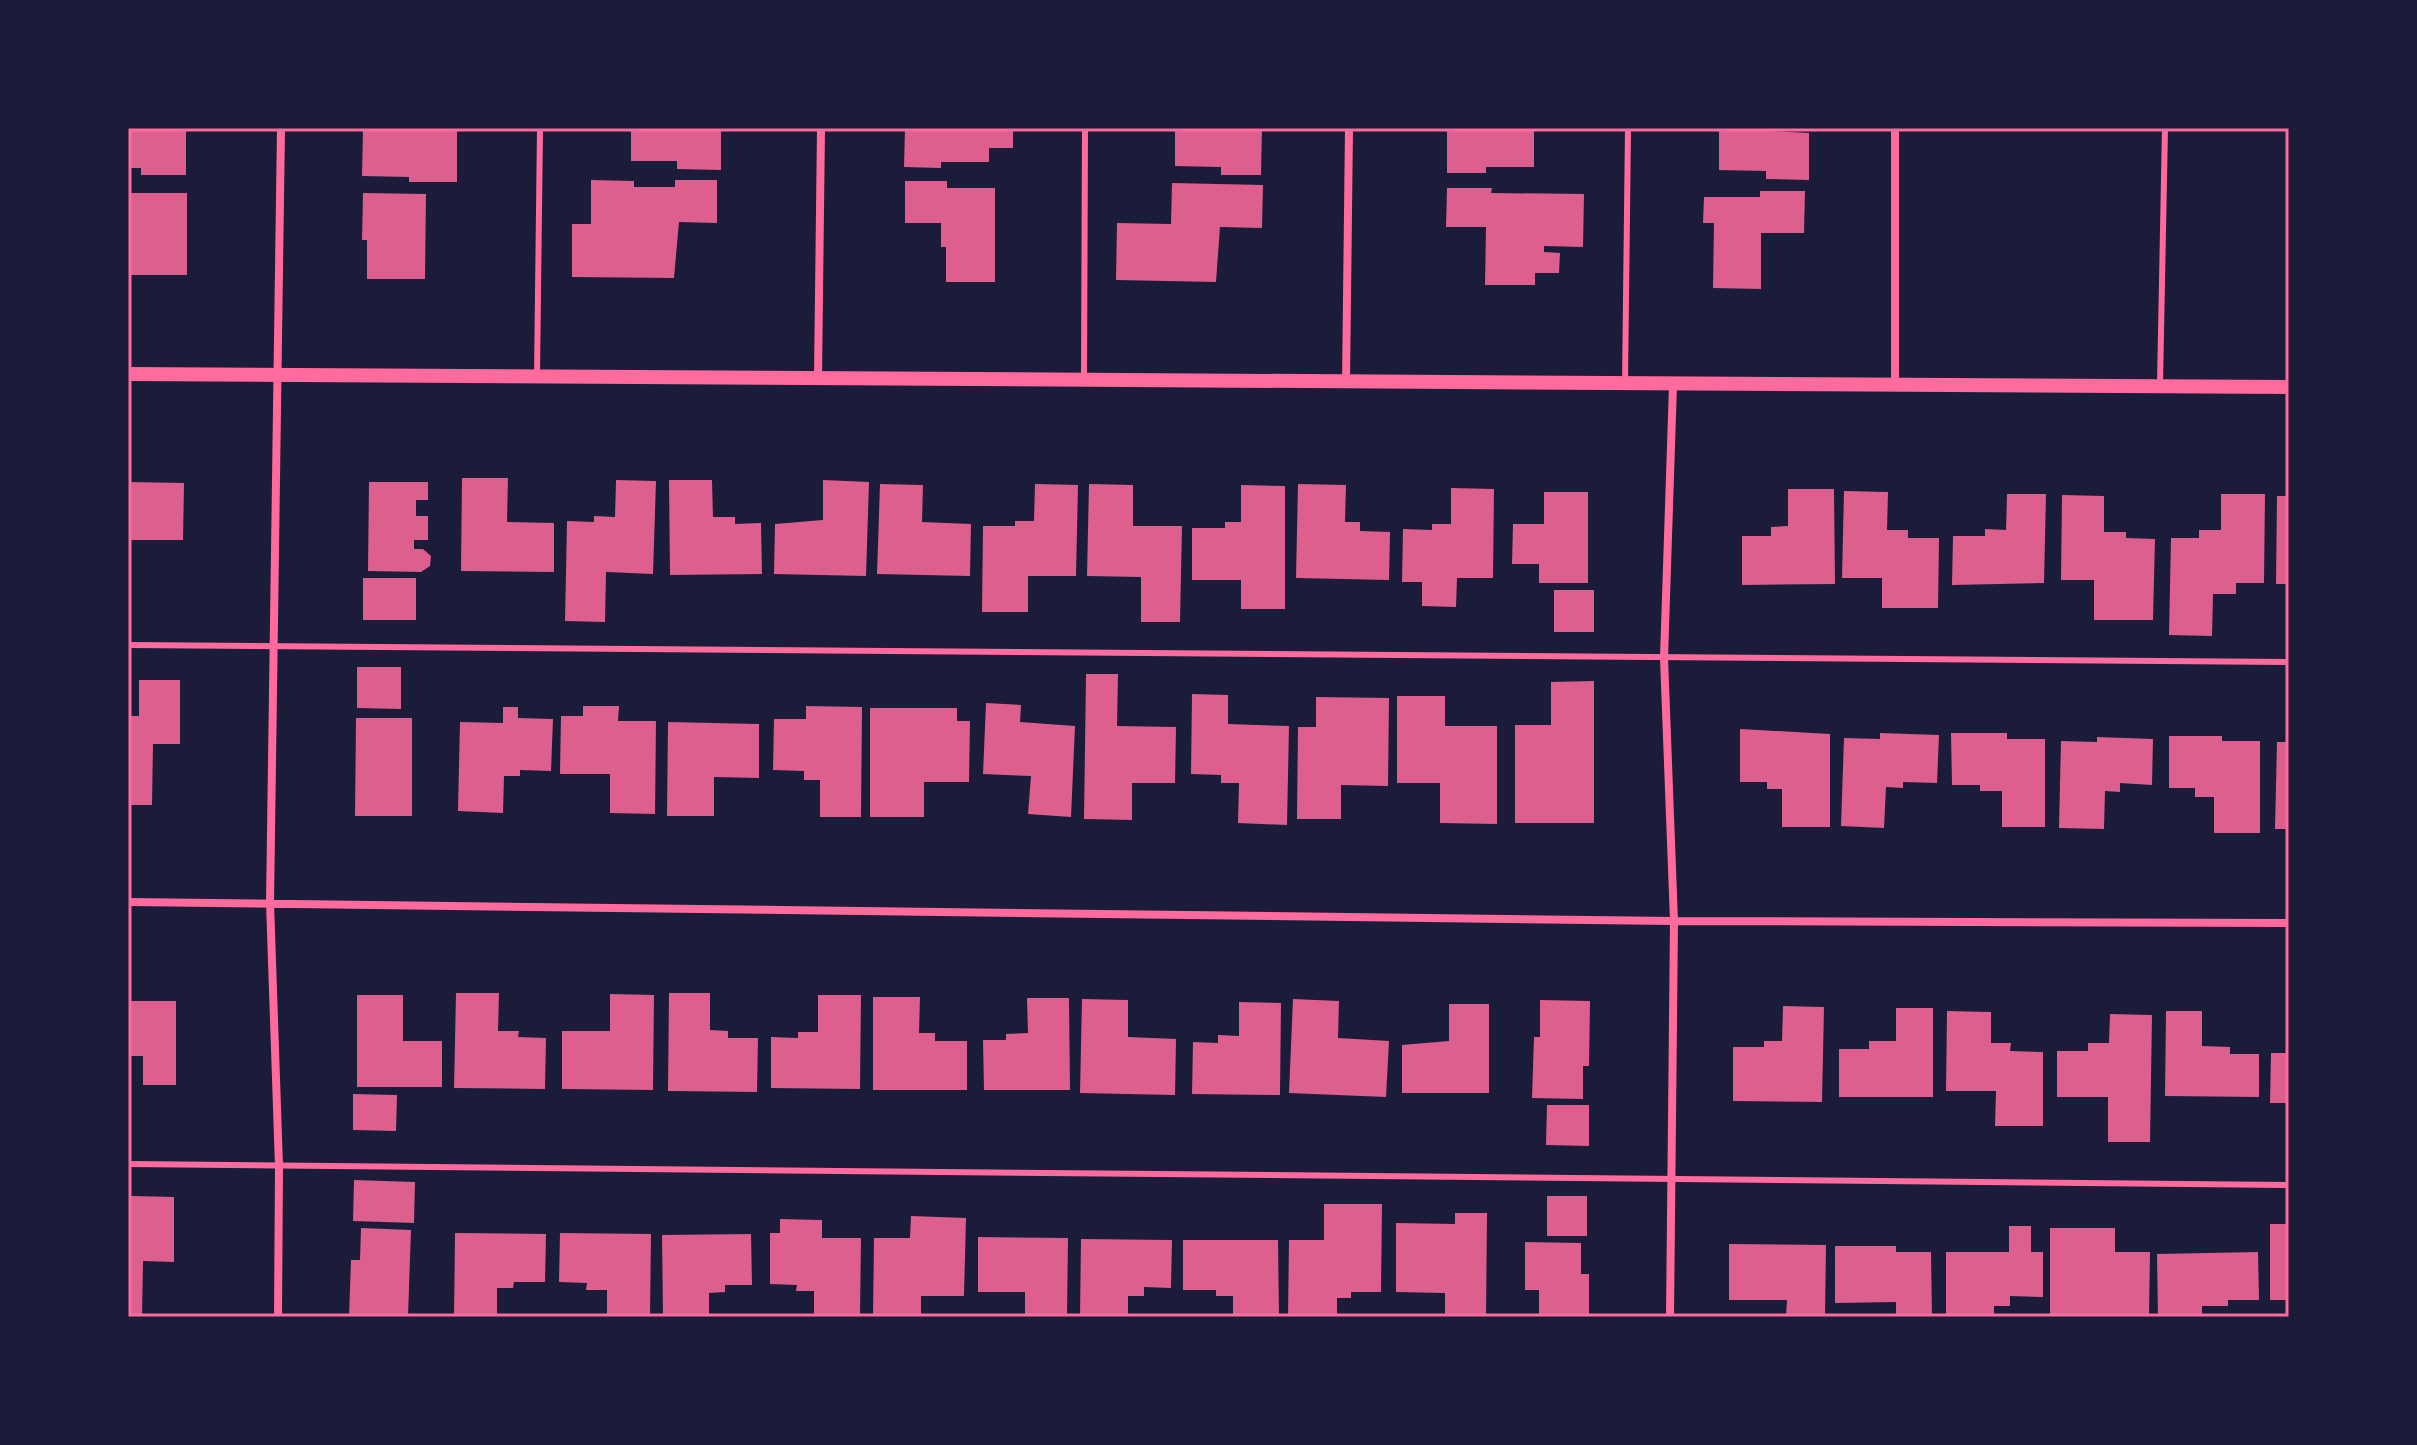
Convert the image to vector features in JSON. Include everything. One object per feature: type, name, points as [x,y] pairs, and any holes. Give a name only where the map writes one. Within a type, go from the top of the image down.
[{"type":"street","points":[[278,1317],[279,1166],[270,903],[281,128]]},
{"type":"street","points":[[818,377],[821,128]]},
{"type":"street","points":[[1346,383],[1349,128]]},
{"type":"street","points":[[1895,128],[1895,385]]},
{"type":"street","points":[[128,374],[2289,387]]},
{"type":"street","points":[[1670,1317],[1674,921],[1664,658],[1673,385]]},
{"type":"street","points":[[128,902],[1674,921],[2289,923]]},
{"type":"lane","points":[[537,376],[540,128]]},
{"type":"lane","points":[[1084,380],[1085,128]]},
{"type":"lane","points":[[1625,383],[1628,128]]},
{"type":"lane","points":[[2160,385],[2165,128]]},
{"type":"lane","points":[[128,645],[2289,662]]},
{"type":"lane","points":[[128,1164],[2289,1185]]},
{"type":"building","points":[[128,128],[186,131],[186,175],[141,175],[141,168],[128,168]]},
{"type":"building","points":[[363,128],[457,128],[457,182],[409,182],[409,177],[362,176]]},
{"type":"building","points":[[631,128],[721,128],[721,170],[677,169],[677,161],[631,161]]},
{"type":"building","points":[[905,128],[1013,128],[1013,148],[989,148],[989,162],[941,162],[941,168],[904,167]]},
{"type":"building","points":[[1175,128],[1262,128],[1261,175],[1221,175],[1221,167],[1175,166]]},
{"type":"building","points":[[1534,128],[1534,167],[1486,167],[1486,173],[1447,173],[1447,130]]},
{"type":"building","points":[[1719,128],[1809,133],[1809,180],[1766,179],[1766,171],[1719,170]]},
{"type":"building","points":[[591,180],[634,181],[634,187],[675,187],[675,180],[717,180],[717,223],[679,222],[674,278],[572,277],[572,224],[591,224]]},
{"type":"building","points":[[905,181],[947,181],[947,188],[995,188],[995,282],[946,282],[946,247],[941,247],[941,223],[905,223]]},
{"type":"building","points":[[1172,183],[1263,185],[1262,228],[1220,227],[1216,282],[1116,280],[1117,223],[1171,224]]},
{"type":"building","points":[[1447,188],[1492,188],[1491,193],[1584,194],[1583,247],[1544,246],[1544,252],[1560,253],[1559,273],[1535,273],[1535,285],[1485,285],[1486,227],[1446,227]]},
{"type":"building","points":[[1760,191],[1805,191],[1804,233],[1761,233],[1761,289],[1713,288],[1714,223],[1703,223],[1704,197],[1760,197]]},
{"type":"building","points":[[128,193],[187,193],[187,275],[128,275]]},
{"type":"building","points":[[363,193],[426,194],[425,279],[367,279],[367,240],[362,240]]},
{"type":"building","points":[[462,478],[508,478],[507,522],[554,523],[554,572],[461,571]]},
{"type":"building","points":[[616,480],[656,481],[653,574],[606,572],[605,622],[565,621],[567,521],[594,522],[594,516],[615,517]]},
{"type":"building","points":[[669,480],[712,480],[713,517],[735,517],[735,524],[761,523],[762,574],[670,575]]},
{"type":"building","points":[[823,480],[869,482],[866,576],[774,574],[775,524],[823,520]]},
{"type":"building","points":[[128,482],[184,483],[183,540],[128,540]]},
{"type":"building","points":[[369,482],[428,482],[428,500],[416,500],[416,516],[428,516],[428,540],[414,540],[414,549],[423,549],[431,556],[430,566],[421,572],[368,571]]},
{"type":"building","points":[[880,484],[923,485],[922,522],[971,524],[970,576],[877,574]]},
{"type":"building","points":[[1035,484],[1078,485],[1076,576],[1028,576],[1028,612],[982,612],[983,526],[1015,526],[1015,521],[1034,521]]},
{"type":"building","points":[[1089,484],[1133,485],[1133,526],[1182,526],[1180,622],[1141,622],[1141,577],[1087,576]]},
{"type":"building","points":[[1298,484],[1346,485],[1345,522],[1360,522],[1360,531],[1390,532],[1389,580],[1296,578]]},
{"type":"building","points":[[1241,485],[1285,486],[1285,609],[1241,609],[1241,580],[1192,580],[1192,528],[1225,528],[1225,522],[1241,522]]},
{"type":"building","points":[[1451,488],[1494,489],[1493,578],[1457,578],[1456,607],[1422,606],[1422,582],[1402,582],[1403,529],[1432,530],[1432,524],[1451,524]]},
{"type":"building","points":[[1788,489],[1834,489],[1835,584],[1742,585],[1742,536],[1771,536],[1771,527],[1788,526]]},
{"type":"building","points":[[1844,491],[1888,492],[1887,530],[1908,530],[1908,538],[1939,538],[1938,608],[1882,608],[1882,578],[1842,578]]},
{"type":"building","points":[[1544,492],[1588,492],[1588,583],[1539,583],[1539,564],[1512,564],[1513,524],[1544,524]]},
{"type":"building","points":[[2007,494],[2046,494],[2044,583],[1952,585],[1953,536],[1985,536],[1985,529],[2006,530]]},
{"type":"building","points":[[2221,494],[2265,494],[2264,583],[2236,583],[2236,594],[2213,594],[2212,636],[2169,635],[2171,538],[2199,538],[2199,530],[2221,530]]},
{"type":"building","points":[[2062,495],[2104,496],[2104,532],[2126,532],[2126,538],[2155,539],[2153,620],[2094,620],[2094,580],[2061,580]]},
{"type":"building","points":[[2277,496],[2289,496],[2289,584],[2276,584]]},
{"type":"building","points":[[363,578],[416,578],[416,620],[363,620]]},
{"type":"building","points":[[1554,590],[1594,590],[1594,632],[1554,632]]},
{"type":"building","points":[[357,667],[401,667],[401,709],[357,708]]},
{"type":"building","points":[[1086,674],[1118,674],[1117,726],[1176,727],[1175,783],[1132,783],[1132,820],[1084,819]]},
{"type":"building","points":[[139,680],[180,680],[180,744],[153,744],[152,805],[128,805],[128,716],[139,716]]},
{"type":"building","points":[[1594,681],[1594,823],[1515,823],[1515,725],[1551,725],[1551,682]]},
{"type":"building","points":[[1192,694],[1228,695],[1228,724],[1289,726],[1287,825],[1238,823],[1239,783],[1221,783],[1221,775],[1191,774]]},
{"type":"building","points":[[1397,696],[1445,696],[1445,726],[1497,726],[1497,824],[1440,823],[1440,783],[1397,783]]},
{"type":"building","points":[[1316,697],[1389,698],[1388,786],[1341,785],[1341,819],[1297,819],[1298,727],[1316,727]]},
{"type":"building","points":[[986,703],[1021,705],[1020,722],[1075,726],[1071,817],[1028,814],[1031,776],[983,774]]},
{"type":"building","points":[[583,706],[619,706],[618,721],[656,721],[655,814],[610,813],[610,774],[560,774],[561,716],[583,716]]},
{"type":"building","points":[[806,706],[862,707],[861,817],[820,817],[820,780],[804,780],[804,771],[773,770],[774,719],[806,719]]},
{"type":"building","points":[[503,707],[518,707],[518,718],[553,719],[551,771],[520,770],[520,776],[504,776],[503,813],[458,811],[460,722],[503,723]]},
{"type":"building","points":[[870,708],[957,708],[957,721],[970,721],[969,782],[924,782],[924,817],[870,817]]},
{"type":"building","points":[[356,718],[412,718],[412,816],[355,816]]},
{"type":"building","points":[[668,722],[759,724],[759,778],[714,777],[714,816],[667,816]]},
{"type":"building","points":[[1740,729],[1830,734],[1830,827],[1782,827],[1782,789],[1767,789],[1767,782],[1740,782]]},
{"type":"building","points":[[1880,733],[1939,735],[1937,783],[1903,782],[1903,788],[1886,787],[1884,828],[1841,826],[1844,738],[1880,739]]},
{"type":"building","points":[[1951,733],[2007,733],[2007,739],[2045,739],[2045,827],[2002,827],[2002,791],[1980,791],[1980,785],[1952,785]]},
{"type":"building","points":[[2169,736],[2222,736],[2222,741],[2260,741],[2260,833],[2214,833],[2214,797],[2195,797],[2195,788],[2169,788]]},
{"type":"building","points":[[2097,737],[2153,739],[2152,785],[2120,783],[2120,792],[2105,791],[2104,829],[2059,828],[2061,741],[2097,742]]},
{"type":"building","points":[[2277,742],[2289,742],[2289,829],[2275,829]]},
{"type":"building","points":[[456,993],[499,993],[498,1031],[519,1031],[518,1037],[546,1038],[545,1089],[454,1088]]},
{"type":"building","points":[[669,993],[710,993],[710,1030],[728,1031],[728,1038],[758,1038],[757,1092],[668,1091]]},
{"type":"building","points":[[610,994],[654,995],[653,1090],[562,1089],[562,1031],[610,1031]]},
{"type":"building","points":[[357,995],[403,995],[403,1041],[442,1041],[442,1087],[357,1087]]},
{"type":"building","points":[[818,995],[861,995],[860,1089],[771,1088],[771,1037],[798,1038],[798,1032],[818,1032]]},
{"type":"building","points":[[873,997],[920,997],[919,1033],[935,1033],[935,1041],[967,1041],[967,1090],[873,1090]]},
{"type":"building","points":[[1027,998],[1069,998],[1070,1090],[984,1090],[983,1040],[1006,1040],[1006,1034],[1028,1033]]},
{"type":"building","points":[[1082,999],[1128,1000],[1128,1037],[1176,1039],[1175,1095],[1080,1093]]},
{"type":"building","points":[[1293,999],[1339,1001],[1338,1038],[1389,1041],[1386,1097],[1289,1093]]},
{"type":"building","points":[[1540,1000],[1590,1001],[1589,1066],[1583,1066],[1583,1099],[1532,1098],[1534,1037],[1540,1037]]},
{"type":"building","points":[[128,1001],[176,1001],[176,1085],[143,1085],[143,1056],[128,1056]]},
{"type":"building","points":[[1239,1002],[1281,1003],[1280,1095],[1192,1094],[1193,1042],[1218,1043],[1218,1035],[1239,1036]]},
{"type":"building","points":[[1449,1004],[1489,1004],[1489,1093],[1402,1093],[1402,1045],[1449,1041]]},
{"type":"building","points":[[1783,1006],[1824,1007],[1822,1102],[1733,1101],[1733,1047],[1764,1047],[1764,1041],[1782,1041]]},
{"type":"building","points":[[1896,1008],[1933,1008],[1933,1097],[1839,1097],[1839,1049],[1869,1049],[1869,1041],[1896,1041]]},
{"type":"building","points":[[1947,1011],[1991,1012],[1991,1043],[2011,1043],[2010,1051],[2043,1052],[2043,1126],[1995,1126],[1996,1091],[1946,1091]]},
{"type":"building","points":[[2166,1011],[2202,1011],[2202,1046],[2230,1047],[2230,1054],[2259,1054],[2259,1097],[2165,1096]]},
{"type":"building","points":[[2110,1014],[2152,1015],[2150,1142],[2108,1142],[2108,1097],[2057,1097],[2057,1051],[2088,1051],[2088,1043],[2109,1043]]},
{"type":"building","points":[[2271,1053],[2289,1053],[2289,1103],[2270,1103]]},
{"type":"building","points":[[353,1094],[397,1095],[396,1131],[353,1130]]},
{"type":"building","points":[[1547,1105],[1589,1105],[1589,1146],[1546,1145]]},
{"type":"building","points":[[354,1180],[415,1182],[414,1223],[353,1221]]},
{"type":"building","points":[[131,1196],[174,1197],[174,1262],[143,1261],[142,1317],[128,1317]]},
{"type":"building","points":[[1547,1196],[1587,1196],[1587,1236],[1547,1236]]},
{"type":"building","points":[[1324,1204],[1382,1204],[1381,1292],[1351,1292],[1351,1298],[1337,1298],[1337,1317],[1288,1317],[1289,1240],[1324,1240]]},
{"type":"building","points":[[1455,1213],[1487,1213],[1486,1317],[1445,1317],[1445,1293],[1396,1292],[1396,1223],[1455,1224]]},
{"type":"building","points":[[911,1216],[966,1218],[964,1296],[921,1296],[921,1317],[873,1317],[874,1238],[910,1238]]},
{"type":"building","points":[[780,1219],[822,1220],[822,1238],[861,1238],[860,1317],[814,1317],[814,1291],[796,1291],[797,1285],[770,1284],[770,1233],[780,1233]]},
{"type":"building","points":[[2270,1224],[2289,1224],[2289,1300],[2270,1300]]},
{"type":"building","points":[[2009,1226],[2031,1226],[2031,1252],[2043,1252],[2043,1297],[2010,1296],[2010,1306],[1994,1306],[1994,1317],[1946,1317],[1946,1252],[2009,1252]]},
{"type":"building","points":[[361,1228],[411,1230],[408,1317],[349,1317],[351,1260],[360,1260]]},
{"type":"building","points":[[2050,1228],[2115,1228],[2115,1252],[2150,1252],[2149,1317],[2050,1317]]},
{"type":"building","points":[[455,1233],[546,1234],[545,1282],[514,1282],[513,1288],[497,1288],[497,1317],[454,1317]]},
{"type":"building","points":[[560,1233],[651,1234],[650,1317],[607,1317],[607,1290],[586,1290],[587,1283],[559,1282]]},
{"type":"building","points":[[751,1234],[752,1285],[725,1285],[725,1292],[709,1293],[709,1317],[663,1317],[662,1235]]},
{"type":"building","points":[[978,1237],[1068,1238],[1067,1317],[1025,1317],[1025,1292],[978,1292]]},
{"type":"building","points":[[1081,1239],[1172,1240],[1171,1288],[1144,1287],[1144,1296],[1128,1296],[1128,1317],[1080,1317]]},
{"type":"building","points":[[1183,1240],[1278,1240],[1279,1317],[1233,1317],[1233,1296],[1216,1296],[1216,1290],[1183,1290]]},
{"type":"building","points":[[1525,1242],[1581,1243],[1581,1274],[1589,1274],[1589,1317],[1539,1317],[1539,1290],[1525,1290]]},
{"type":"building","points":[[1729,1244],[1826,1245],[1825,1317],[1786,1317],[1787,1300],[1729,1300]]},
{"type":"building","points":[[1835,1246],[1896,1246],[1896,1252],[1931,1252],[1932,1317],[1896,1317],[1896,1302],[1835,1303]]},
{"type":"building","points":[[2258,1252],[2259,1300],[2228,1300],[2228,1306],[2202,1306],[2202,1317],[2158,1317],[2157,1254]]}]
